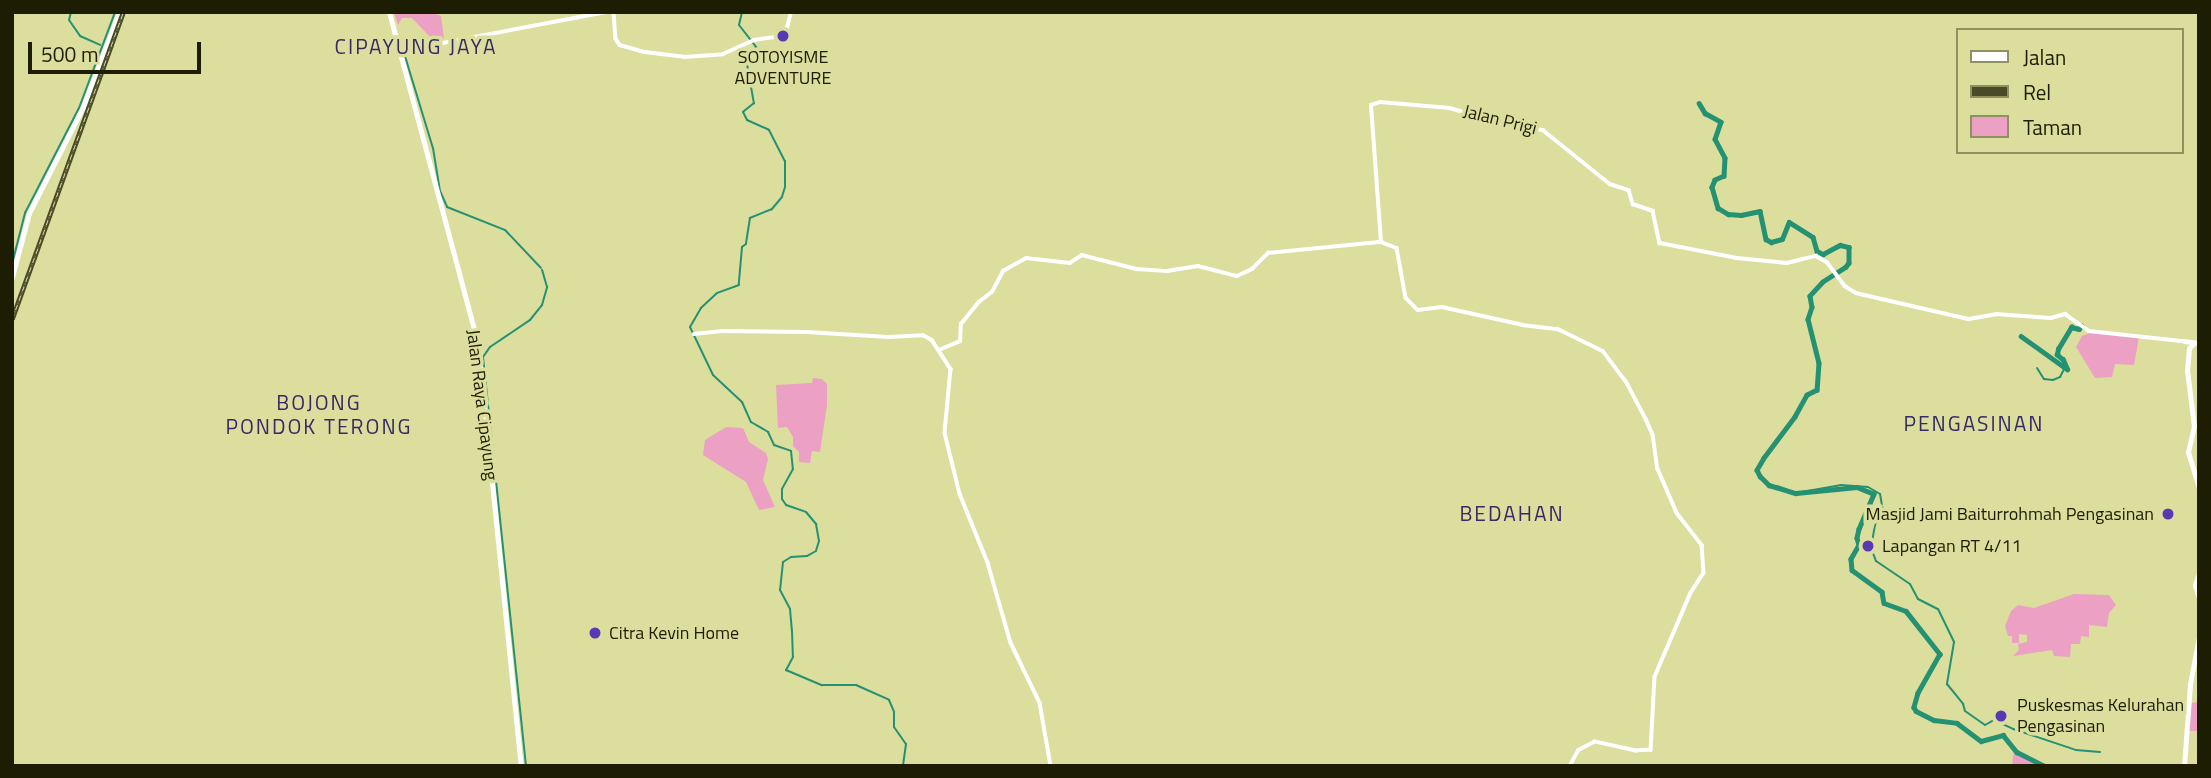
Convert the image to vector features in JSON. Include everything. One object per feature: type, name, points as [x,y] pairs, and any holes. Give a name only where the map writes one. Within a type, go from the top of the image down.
[{"type":"main road","points":[[12,277],[29,213],[83,107],[119,12]]},
{"type":"main road","name":"Jalan Raya Cipayung","points":[[389,12],[403,49],[478,345],[521,766]]},
{"type":"main road","points":[[2184,341],[2194,345],[2187,385],[2194,426],[2188,452],[2199,488]]},
{"type":"main road","points":[[2199,573],[2195,585],[2199,598]]},
{"type":"main road","points":[[2184,766],[2190,684],[2199,637]]},
{"type":"street","points":[[399,40],[403,49],[611,13],[618,43],[645,52],[674,57],[706,56],[725,53],[752,41],[780,34],[790,22],[791,12]]},
{"type":"street","name":"Jalan Prigi","points":[[1381,242],[1371,105],[1377,102],[1454,109],[1501,123],[1543,130],[1610,184],[1629,190],[1633,205],[1651,209],[1656,216],[1659,242],[1737,258],[1792,261],[1816,256],[1825,261],[1845,286],[1858,294],[1952,316],[1971,319],[1996,314],[2051,318],[2065,314],[2082,325],[2114,335],[2149,335],[2184,341]]},
{"type":"street","points":[[939,350],[960,341],[961,324],[979,302],[992,292],[1003,271],[1026,258],[1070,262],[1083,255],[1137,269],[1167,271],[1198,266],[1237,276],[1252,269],[1268,253],[1381,242],[1397,248],[1406,298],[1418,310],[1442,307],[1523,325],[1559,329],[1603,351],[1626,381],[1644,413],[1653,435],[1658,469],[1677,513],[1701,543],[1704,573],[1691,593],[1656,677],[1651,750],[1636,751],[1595,743],[1579,750],[1570,766]]},
{"type":"street","points":[[696,333],[726,331],[888,337],[923,335],[931,339],[951,369],[946,439],[960,494],[989,567],[1011,643],[1040,703],[1051,766]]},
{"type":"green space","points":[[394,12],[431,12],[441,16],[444,38],[434,41],[412,18],[402,18],[398,25]]},
{"type":"green space","points":[[2090,333],[2139,337],[2134,365],[2115,364],[2112,377],[2095,378],[2076,347],[2082,336]]},
{"type":"green space","points":[[813,378],[822,379],[827,384],[827,405],[820,452],[812,451],[810,463],[799,462],[799,452],[793,446],[793,437],[787,427],[778,428],[776,385],[812,383]]},
{"type":"green space","points":[[726,427],[743,428],[749,442],[766,453],[768,459],[763,480],[775,507],[759,510],[746,482],[703,455],[705,440]]},
{"type":"green space","points":[[2074,594],[2109,595],[2116,605],[2109,613],[2107,627],[2089,625],[2089,637],[2081,636],[2080,644],[2071,644],[2070,657],[2054,656],[2052,650],[2013,656],[2019,650],[2018,644],[2027,642],[2027,635],[2019,634],[2019,643],[2012,643],[2012,636],[2008,636],[2005,626],[2011,611],[2018,605],[2034,608]]},
{"type":"green space","points":[[2199,702],[2199,731],[2188,731],[2189,703]]},
{"type":"green space","points":[[2014,749],[2017,753],[2044,766],[2012,766]]},
{"type":"waterway","points":[[71,12],[69,20],[80,36],[100,45]]},
{"type":"waterway","points":[[12,264],[25,213],[79,108],[115,12]]},
{"type":"waterway","points":[[742,12],[739,25],[756,47],[747,64],[754,103],[743,112],[747,120],[769,130],[785,161],[785,187],[782,197],[772,209],[750,218],[746,244],[742,247],[739,285],[717,293],[701,308],[690,327],[713,375],[742,402],[751,422],[768,432],[774,445],[791,451],[793,469],[782,489],[782,499],[786,505],[806,512],[816,524],[819,541],[816,551],[807,556],[791,557],[783,562],[780,590],[790,609],[793,657],[786,670],[822,685],[856,685],[889,700],[894,712],[894,727],[906,744],[903,766]]},
{"type":"waterway","points":[[401,43],[433,148],[440,191],[447,207],[505,230],[541,268]]},
{"type":"waterway","points":[[1699,103],[1705,113],[1721,122],[1715,139],[1725,158],[1724,176],[1715,180],[1712,187],[1718,208],[1728,214],[1741,215],[1760,211],[1766,239],[1771,242],[1782,239],[1789,222],[1813,237],[1817,251],[1823,254],[1840,245],[1849,247],[1849,263],[1846,267],[1823,282],[1810,296],[1812,307],[1808,319],[1819,363],[1817,390],[1807,395],[1795,417],[1764,458],[1757,470],[1760,476],[1769,485],[1796,493],[1857,487],[1874,494],[1859,529],[1859,545],[1851,559],[1852,570],[1882,592],[1884,603],[1906,611],[1940,654],[1918,693],[1914,707],[1916,711],[1934,720],[1957,723],[1981,741],[2003,735],[2017,752],[2044,766]]},
{"type":"waterway","points":[[526,766],[483,357],[490,347],[530,320],[542,305],[547,287],[542,270]]},
{"type":"waterway","points":[[2021,336],[2067,369],[2057,355],[2058,349],[2071,327],[2079,329],[2081,326]]},
{"type":"waterway","points":[[2037,368],[2044,379],[2053,380],[2060,377],[2064,369]]},
{"type":"waterway","points":[[1777,486],[1796,493],[1841,485],[1868,487],[1880,494],[1883,511],[1875,525],[1871,548],[1876,561],[1910,584],[1918,599],[1938,609],[1954,642],[1947,684],[1963,704],[1965,711],[1985,725],[1994,720],[2076,750],[2100,752]]},
{"type":"railway","points":[[12,319],[123,12]]},
{"type":"place","name":"SOTOYISME ADVENTURE","points":[[783,36]]},
{"type":"place","name":"Masjid Jami Baiturrohmah Pengasinan","points":[[2168,514]]},
{"type":"place","name":"Lapangan RT 4/11","points":[[1868,546]]},
{"type":"place","name":"Citra Kevin Home","points":[[595,633]]},
{"type":"place","name":"Puskesmas Kelurahan Pengasinan","points":[[2001,716]]},
{"type":"district","name":"CIPAYUNG JAYA","points":[[416,46]]},
{"type":"district","name":"BOJONG PONDOK TERONG","points":[[319,414]]},
{"type":"district","name":"PENGASINAN","points":[[1974,423]]},
{"type":"district","name":"BEDAHAN","points":[[1512,513]]}]
